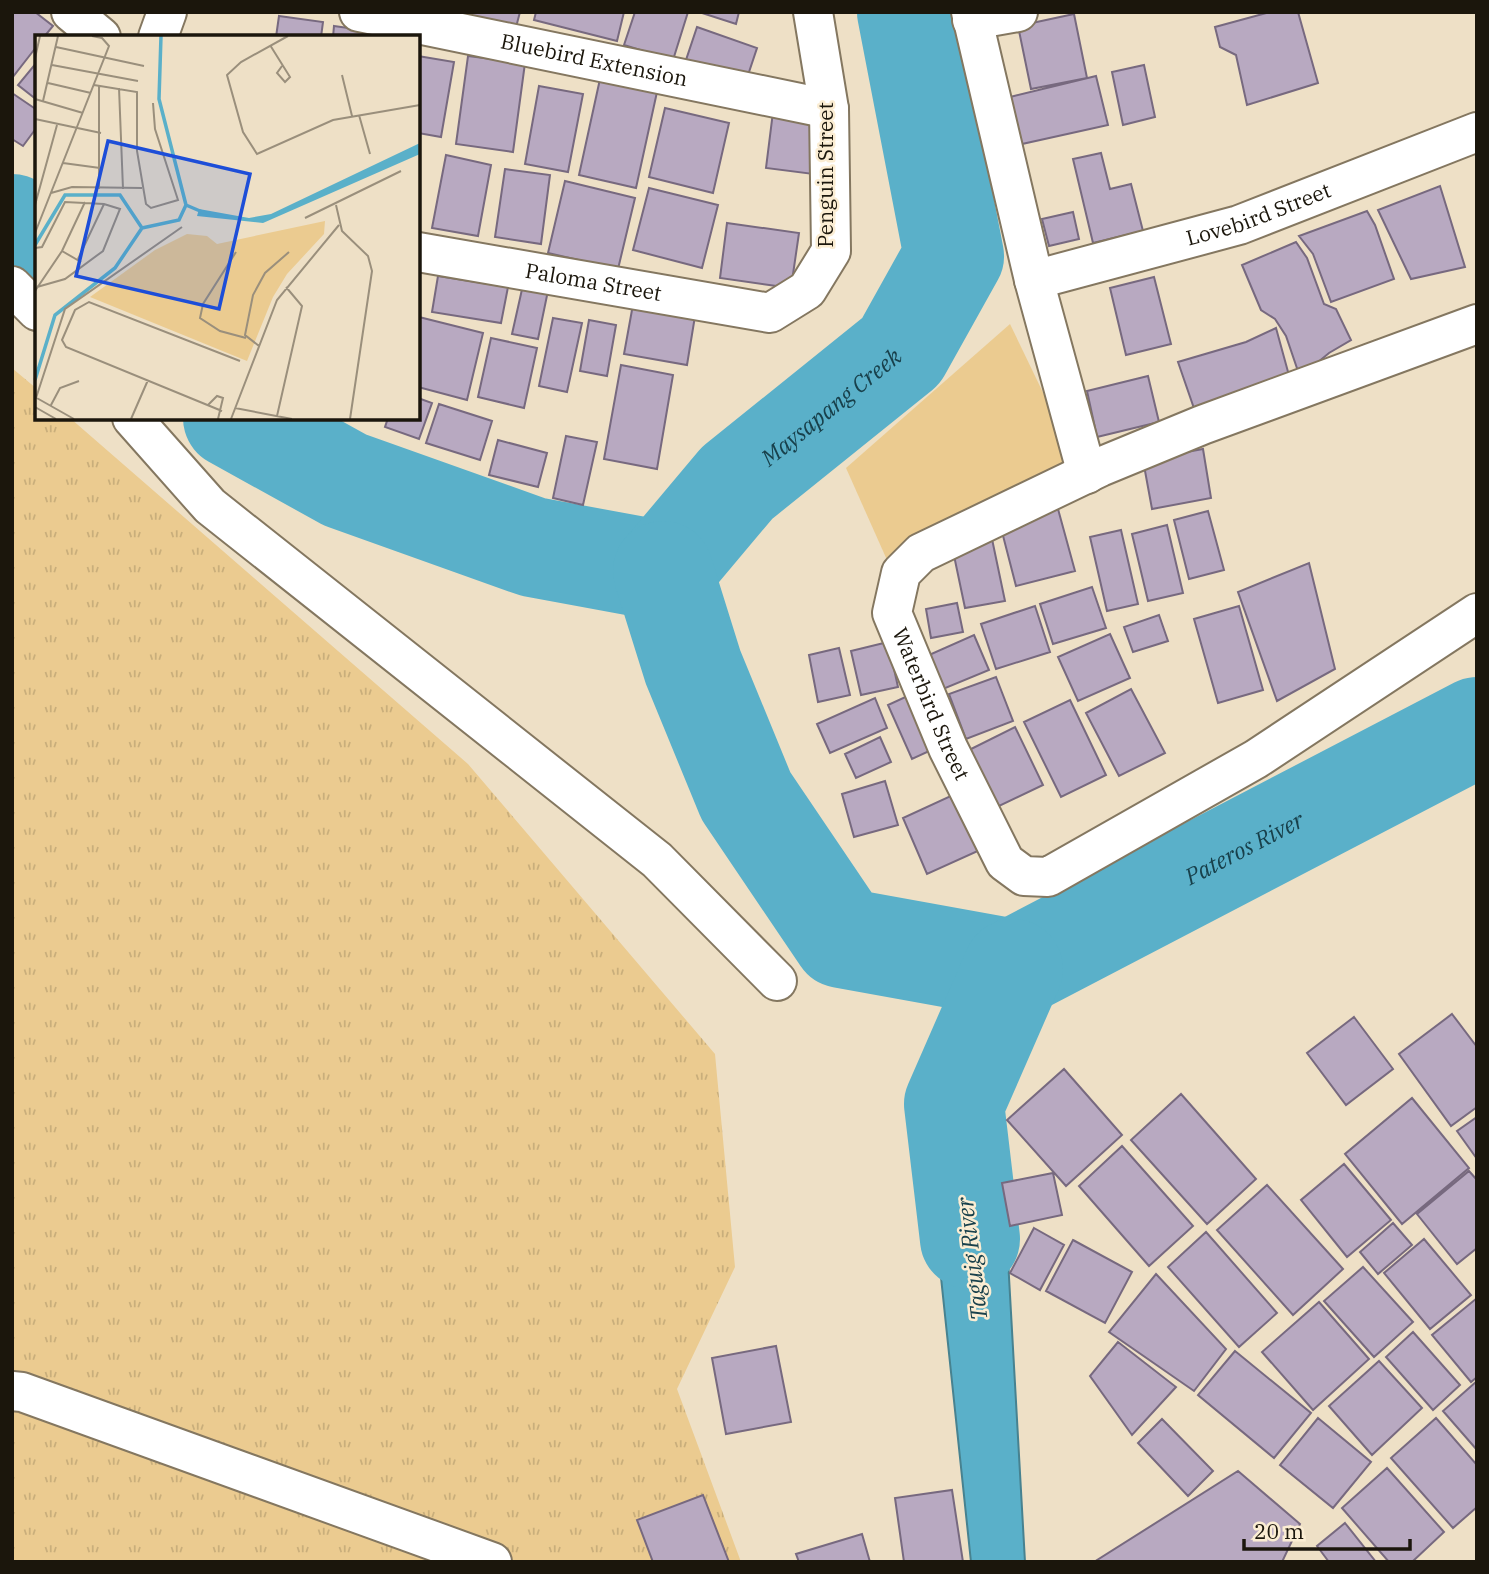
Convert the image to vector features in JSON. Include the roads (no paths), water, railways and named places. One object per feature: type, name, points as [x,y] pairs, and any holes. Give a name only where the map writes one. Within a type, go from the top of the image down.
[{"type":"street","points":[[71,12],[100,35]]},
{"type":"street","points":[[159,35],[167,12]]},
{"type":"street","name":"Bluebird Extension","points":[[359,12],[829,109]]},
{"type":"street","name":"Penguin Street","points":[[770,313],[807,290],[831,251],[829,109],[813,12]]},
{"type":"street","points":[[1018,12],[971,16],[1034,280],[1087,474]]},
{"type":"street","name":"Lovebird Street","points":[[1034,280],[1239,225],[1477,132]]},
{"type":"street","name":"Paloma Street","points":[[420,252],[770,313]]},
{"type":"street","points":[[12,286],[35,309]]},
{"type":"street","name":"Waterbird Street","points":[[1477,324],[1202,425],[1087,474],[921,553],[901,573],[892,613],[947,748],[1005,862],[1024,876],[1048,877],[1256,760],[1477,613]]},
{"type":"street","points":[[134,420],[210,506],[657,860],[777,981]]},
{"type":"street","points":[[12,1391],[22,1392],[492,1562]]},
{"type":"water","points":[[954,1104],[1000,1117],[1025,1562],[971,1562],[924,1116]]},
{"type":"waterway","name":"Maysapang Creek","points":[[663,571],[737,483],[901,351],[954,256],[907,12]]},
{"type":"waterway","points":[[12,224],[35,243]]},
{"type":"waterway","points":[[237,420],[345,480],[533,547],[663,571]]},
{"type":"waterway","points":[[663,571],[693,667],[746,796],[842,938],[1013,969]]},
{"type":"waterway","name":"Pateros River","points":[[1013,969],[1477,727]]},
{"type":"waterway","name":"Taguig River","points":[[970,1239],[954,1104],[1013,969]]}]
